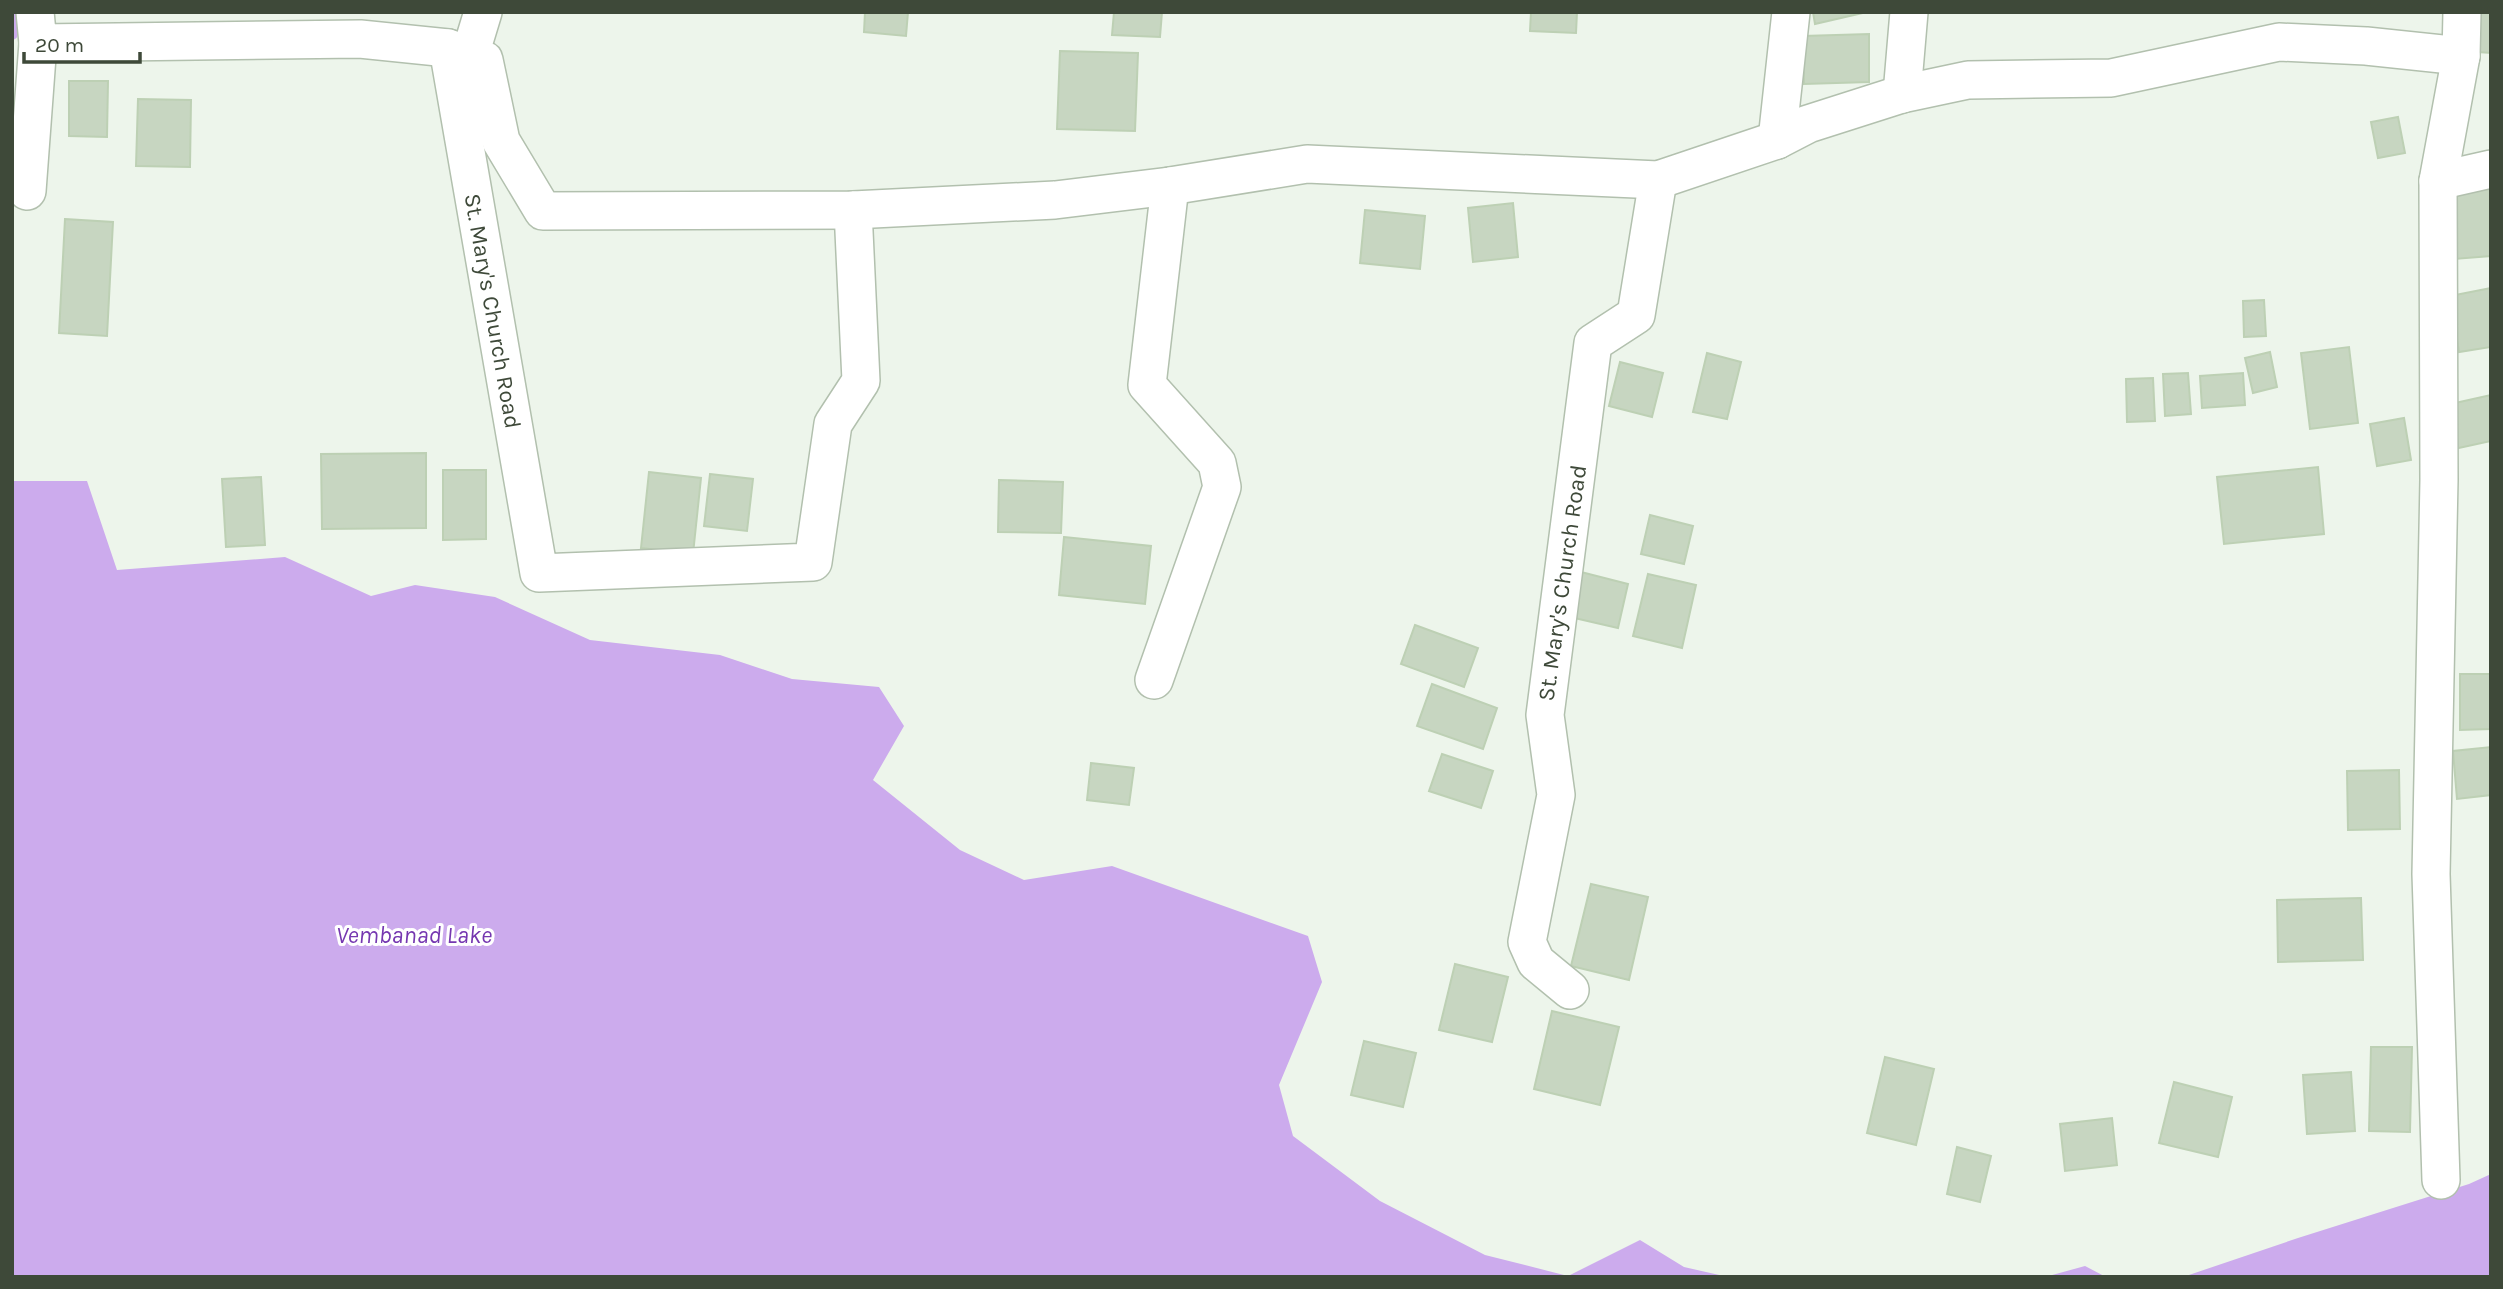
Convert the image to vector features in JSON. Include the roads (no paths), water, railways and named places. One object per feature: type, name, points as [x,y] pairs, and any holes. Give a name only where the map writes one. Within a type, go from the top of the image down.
[{"type":"street","points":[[459,52],[483,12]]},
{"type":"street","points":[[1777,140],[1791,12]]},
{"type":"street","points":[[1902,94],[1909,12]]},
{"type":"street","points":[[2441,1180],[2431,874],[2439,480],[2438,181],[2461,56],[2462,12]]},
{"type":"street","points":[[27,191],[36,28],[360,39],[459,52],[484,60],[501,141],[543,211],[853,210],[1055,200],[1170,186],[1307,164],[1658,180],[1777,140],[1808,124],[1902,94],[1968,80],[2111,78],[2279,41],[2366,46],[2461,56]]},
{"type":"street","name":"St. Mary's Church Road","points":[[459,52],[539,573],[813,562],[833,424],[861,381],[853,210]]},
{"type":"street","points":[[2438,181],[2491,169]]},
{"type":"street","name":"St. Mary's Church Road","points":[[1570,990],[1536,962],[1527,942],[1556,795],[1545,715],[1593,343],[1636,316],[1658,180]]},
{"type":"street","points":[[1154,680],[1222,487],[1217,463],[1147,385],[1170,186]]},
{"type":"water","name":"Vembanad Lake","points":[[12,481],[87,481],[117,570],[285,557],[371,596],[415,585],[495,597],[590,640],[720,655],[792,679],[879,687],[904,726],[873,780],[960,850],[1024,880],[1112,866],[1308,936],[1322,982],[1279,1085],[1293,1136],[1380,1201],[1485,1255],[1568,1276],[1640,1240],[1684,1267],[1728,1277],[12,1277]]},
{"type":"water","points":[[2491,1174],[2491,1277],[2183,1277],[2469,1184]]},
{"type":"water","points":[[2085,1266],[2106,1277],[2045,1277]]},
{"type":"waterway","points":[[12,34],[14,12]]}]
